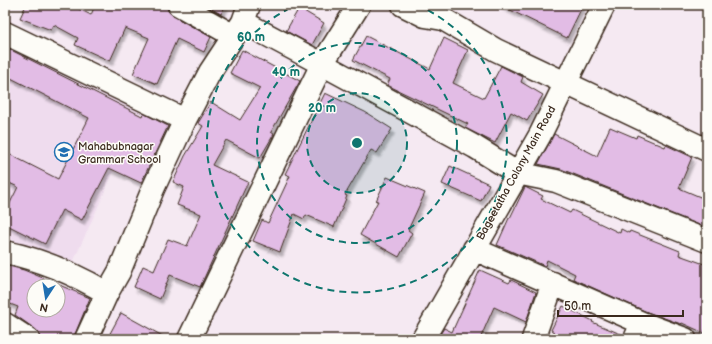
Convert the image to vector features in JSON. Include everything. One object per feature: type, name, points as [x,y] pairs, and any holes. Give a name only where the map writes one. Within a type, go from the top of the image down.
[{"type":"street","points":[[179,5],[242,21],[475,147],[517,174],[556,181],[707,241]]},
{"type":"street","points":[[188,339],[322,64],[359,5]]},
{"type":"street","points":[[403,5],[425,16],[446,12],[496,50],[707,150]]},
{"type":"street","name":"Bageetatha Colony Main Road","points":[[423,339],[540,135],[604,5]]},
{"type":"street","points":[[86,339],[107,292],[119,272],[153,189],[185,120],[210,72],[242,21]]},
{"type":"street","points":[[5,33],[185,120]]},
{"type":"street","points":[[474,249],[553,283],[639,331],[685,339]]},
{"type":"street","points":[[5,252],[31,258],[74,274],[107,292]]},
{"type":"street","points":[[534,339],[553,283]]},
{"type":"street","points":[[5,324],[28,339]]},
{"type":"shaded area","name":"Mahabubnagar Grammar School","points":[[5,37],[143,107],[70,269],[5,236]]},
{"type":"building","points":[[26,5],[58,5],[66,9],[68,5],[71,5],[91,15],[95,5],[143,5],[156,9],[158,5],[167,5],[168,11],[173,16],[211,37],[204,52],[177,39],[157,84],[133,74],[149,38],[125,28],[110,61],[75,45],[78,38],[54,25],[51,30],[20,18]]},
{"type":"building","points":[[204,5],[226,5],[221,14]]},
{"type":"building","points":[[500,5],[583,5],[567,38]]},
{"type":"building","points":[[299,8],[324,23],[312,45],[286,31]]},
{"type":"building","points":[[366,36],[430,69],[444,38],[468,50],[453,83],[484,98],[501,66],[523,77],[521,82],[543,95],[527,121],[511,112],[495,143],[465,128],[468,124],[387,85],[390,79],[353,60]]},
{"type":"building","points":[[5,47],[142,116],[143,113],[168,126],[141,183],[109,168],[82,220],[62,210],[45,244],[5,224],[5,213],[18,187],[5,181],[5,152],[58,179],[89,118],[5,75]]},
{"type":"building","points":[[242,50],[300,81],[271,132],[274,134],[260,158],[226,140],[212,165],[248,182],[200,287],[170,275],[160,299],[134,287],[143,266],[154,271],[168,239],[187,246],[201,214],[177,205],[184,187],[173,182],[185,156],[203,126],[198,123],[211,102],[240,120],[260,88],[230,73]]},
{"type":"building","points":[[325,93],[365,112],[392,129],[377,153],[371,150],[345,195],[347,196],[334,227],[306,215],[304,219],[294,214],[280,252],[253,241],[262,220],[268,223],[290,176],[285,174]]},
{"type":"building","points":[[610,127],[636,138],[637,135],[665,147],[666,145],[692,157],[679,188],[705,199],[703,204],[707,206],[707,228],[561,169],[538,164],[554,134],[597,156]]},
{"type":"building","points":[[450,166],[489,184],[481,201],[442,184]]},
{"type":"building","points":[[387,177],[425,193],[408,230],[412,233],[399,257],[360,235],[378,201],[376,201]]},
{"type":"building","points":[[525,187],[543,196],[541,199],[570,213],[572,210],[620,233],[621,229],[629,233],[630,231],[680,251],[679,255],[707,265],[707,325],[704,333],[682,323],[681,324],[647,312],[573,279],[575,274],[547,260],[545,266],[497,245]]},
{"type":"building","points":[[5,265],[24,270],[43,278],[26,278],[26,318],[66,318],[66,288],[90,298],[73,339],[40,339],[39,333],[35,329],[15,315],[18,307],[5,302]]},
{"type":"building","points":[[480,270],[509,283],[511,280],[536,292],[526,322],[494,307],[480,339],[437,339],[444,328],[452,332]]},
{"type":"building","points":[[563,306],[593,321],[592,322],[623,335],[623,339],[550,339],[554,332],[551,330]]},
{"type":"building","points":[[121,313],[168,339],[107,339]]},
{"type":"place","name":"Mahabubnagar Grammar School","points":[[64,152]]}]
